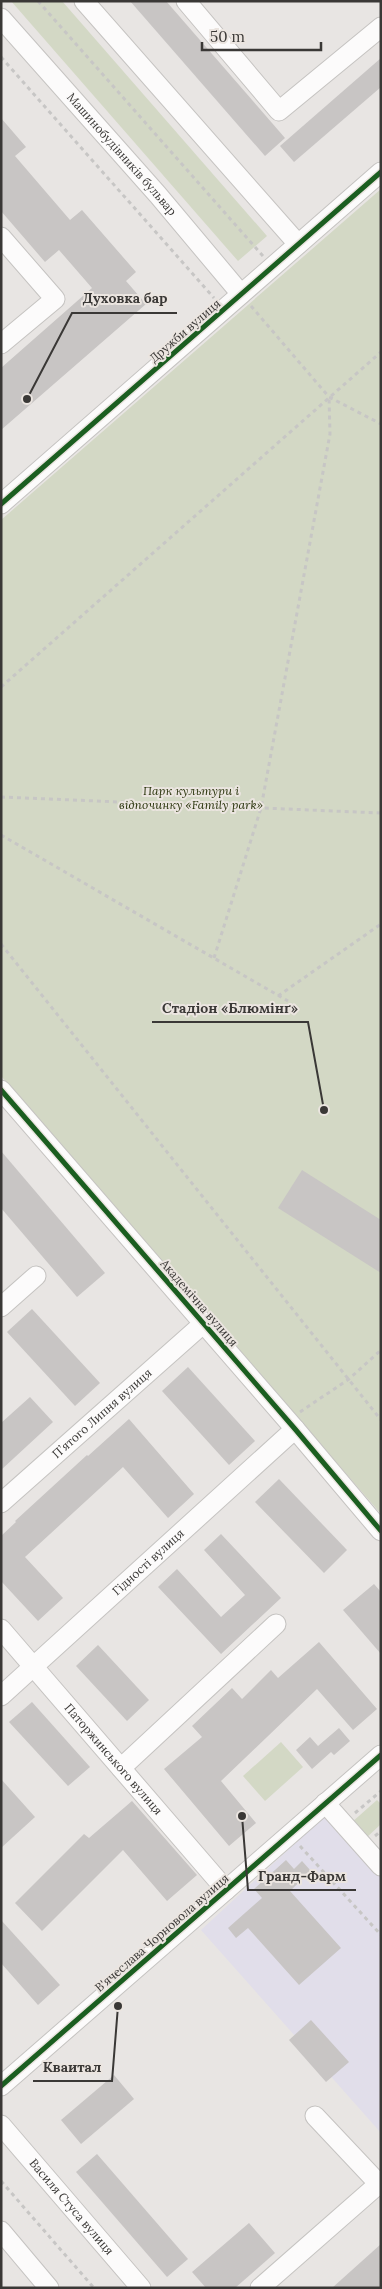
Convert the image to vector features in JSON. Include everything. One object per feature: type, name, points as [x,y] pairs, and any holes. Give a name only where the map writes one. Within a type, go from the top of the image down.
[{"type":"street","points":[[84,1],[298,244]]},
{"type":"street","points":[[186,1],[280,111],[381,28]]},
{"type":"street","name":"Машинобудівників бульвар","points":[[1,18],[158,195],[241,294]]},
{"type":"street","name":"Дружби вулиця","points":[[1,504],[381,172]]},
{"type":"street","points":[[1,237],[55,298],[1,344]]},
{"type":"street","name":"Академічна вулиця","points":[[4,1099],[204,1323],[381,1531]]},
{"type":"street","points":[[1,1306],[36,1276]]},
{"type":"street","name":"П’ятого Липня вулиця","points":[[1,1503],[204,1323]]},
{"type":"street","name":"Гідності вулиця","points":[[1,1696],[291,1425]]},
{"type":"street","points":[[121,1768],[276,1624]]},
{"type":"street","name":"Паторжинського вулиця","points":[[1,1629],[226,1890]]},
{"type":"street","name":"В'ячеслава Чорновола вулиця","points":[[1,2086],[381,1755]]},
{"type":"street","points":[[325,1804],[381,1866]]},
{"type":"street","points":[[260,2288],[380,2183],[314,2116]]},
{"type":"street","name":"Василя Стуса вулиця","points":[[1,2126],[141,2288]]},
{"type":"street","points":[[1,2231],[49,2288]]},
{"type":"path","points":[[38,1],[272,267]]},
{"type":"path","points":[[1,57],[224,310]]},
{"type":"path","points":[[241,294],[329,397],[381,424]]},
{"type":"path","points":[[1,687],[381,352]]},
{"type":"path","points":[[214,958],[261,808],[330,434],[329,397]]},
{"type":"path","points":[[1,797],[381,813]]},
{"type":"path","points":[[1,835],[288,1001]]},
{"type":"path","points":[[278,996],[381,924]]},
{"type":"path","points":[[1,944],[381,1420]]},
{"type":"path","points":[[291,1425],[381,1350]]},
{"type":"path","points":[[343,1824],[379,1792],[381,1797]]},
{"type":"path","points":[[290,1835],[381,1935]]},
{"type":"path","points":[[1,2181],[94,2288]]},
{"type":"shaded area","points":[[327,1814],[381,1875],[381,2133],[201,1930]]},
{"type":"green space","points":[[11,1],[62,1],[267,236],[238,261]]},
{"type":"green space","name":"Парк культури і відпочинку «Family park»","points":[[381,189],[381,1514],[1,1076],[1,520]]},
{"type":"green space","points":[[281,1742],[303,1767],[265,1801],[243,1776]]},
{"type":"green space","points":[[377,1800],[381,1804],[381,1824],[365,1839],[351,1823]]},
{"type":"building","points":[[130,1],[166,1],[285,138],[265,156]]},
{"type":"building","points":[[381,58],[381,87],[294,162],[280,146]]},
{"type":"building","points":[[1,118],[26,147],[15,156],[70,220],[82,210],[136,272],[126,281],[146,304],[1,430],[1,368],[92,288],[59,250],[45,262],[1,211]]},
{"type":"building","points":[[1,1151],[105,1273],[77,1297],[1,1208]]},
{"type":"building","points":[[302,1170],[381,1220],[381,1273],[278,1208]]},
{"type":"building","points":[[32,1309],[100,1383],[75,1406],[7,1332]]},
{"type":"building","points":[[188,1367],[255,1441],[229,1465],[162,1391]]},
{"type":"building","points":[[30,1397],[53,1422],[1,1470],[1,1423]]},
{"type":"building","points":[[129,1419],[194,1494],[168,1518],[123,1467],[25,1557],[63,1598],[38,1621],[1,1581],[1,1536],[87,1455]]},
{"type":"building","points":[[279,1479],[347,1550],[324,1573],[255,1502]]},
{"type":"building","points":[[221,1534],[281,1598],[221,1654],[158,1587],[177,1569],[221,1617],[245,1595],[204,1550]]},
{"type":"building","points":[[374,1584],[381,1592],[381,1654],[343,1610]]},
{"type":"building","points":[[319,1642],[377,1709],[353,1730],[317,1689],[221,1781],[256,1823],[229,1846],[164,1769],[202,1737],[192,1726],[232,1688],[242,1699],[271,1670],[278,1678]]},
{"type":"building","points":[[98,1645],[149,1700],[127,1721],[76,1666]]},
{"type":"building","points":[[32,1702],[90,1767],[68,1786],[9,1722]]},
{"type":"building","points":[[339,1728],[350,1741],[334,1755],[331,1752],[312,1769],[296,1750],[310,1737],[318,1746]]},
{"type":"building","points":[[1,1779],[35,1817],[1,1848]]},
{"type":"building","points":[[132,1801],[197,1875],[167,1901],[123,1850],[42,1931],[15,1903],[84,1834],[89,1838]]},
{"type":"building","points":[[286,1860],[294,1869],[302,1861],[311,1871],[290,1891],[341,1948],[299,1985],[248,1928],[236,1938],[228,1928],[262,1898],[254,1889]]},
{"type":"building","points":[[1,1920],[60,1985],[38,2005],[1,1963]]},
{"type":"building","points":[[311,2020],[349,2062],[326,2082],[289,2040]]},
{"type":"building","points":[[114,2075],[134,2099],[81,2144],[61,2120]]},
{"type":"building","points":[[97,2154],[188,2259],[167,2277],[76,2172]]},
{"type":"building","points":[[249,2223],[275,2253],[235,2288],[206,2288],[192,2272]]},
{"type":"building","points":[[381,2244],[381,2288],[332,2288]]},
{"type":"cycle path","points":[[1,504],[381,172]]},
{"type":"cycle path","points":[[1,1090],[381,1531]]},
{"type":"cycle path","points":[[1,2086],[381,1755]]},
{"type":"place","name":"Духовка бар","points":[[27,399]]},
{"type":"place","name":"Стадіон «Блюмінґ»","points":[[324,1110]]},
{"type":"place","name":"Гранд-Фарм","points":[[242,1816]]},
{"type":"place","name":"Кваитал","points":[[118,2006]]}]
